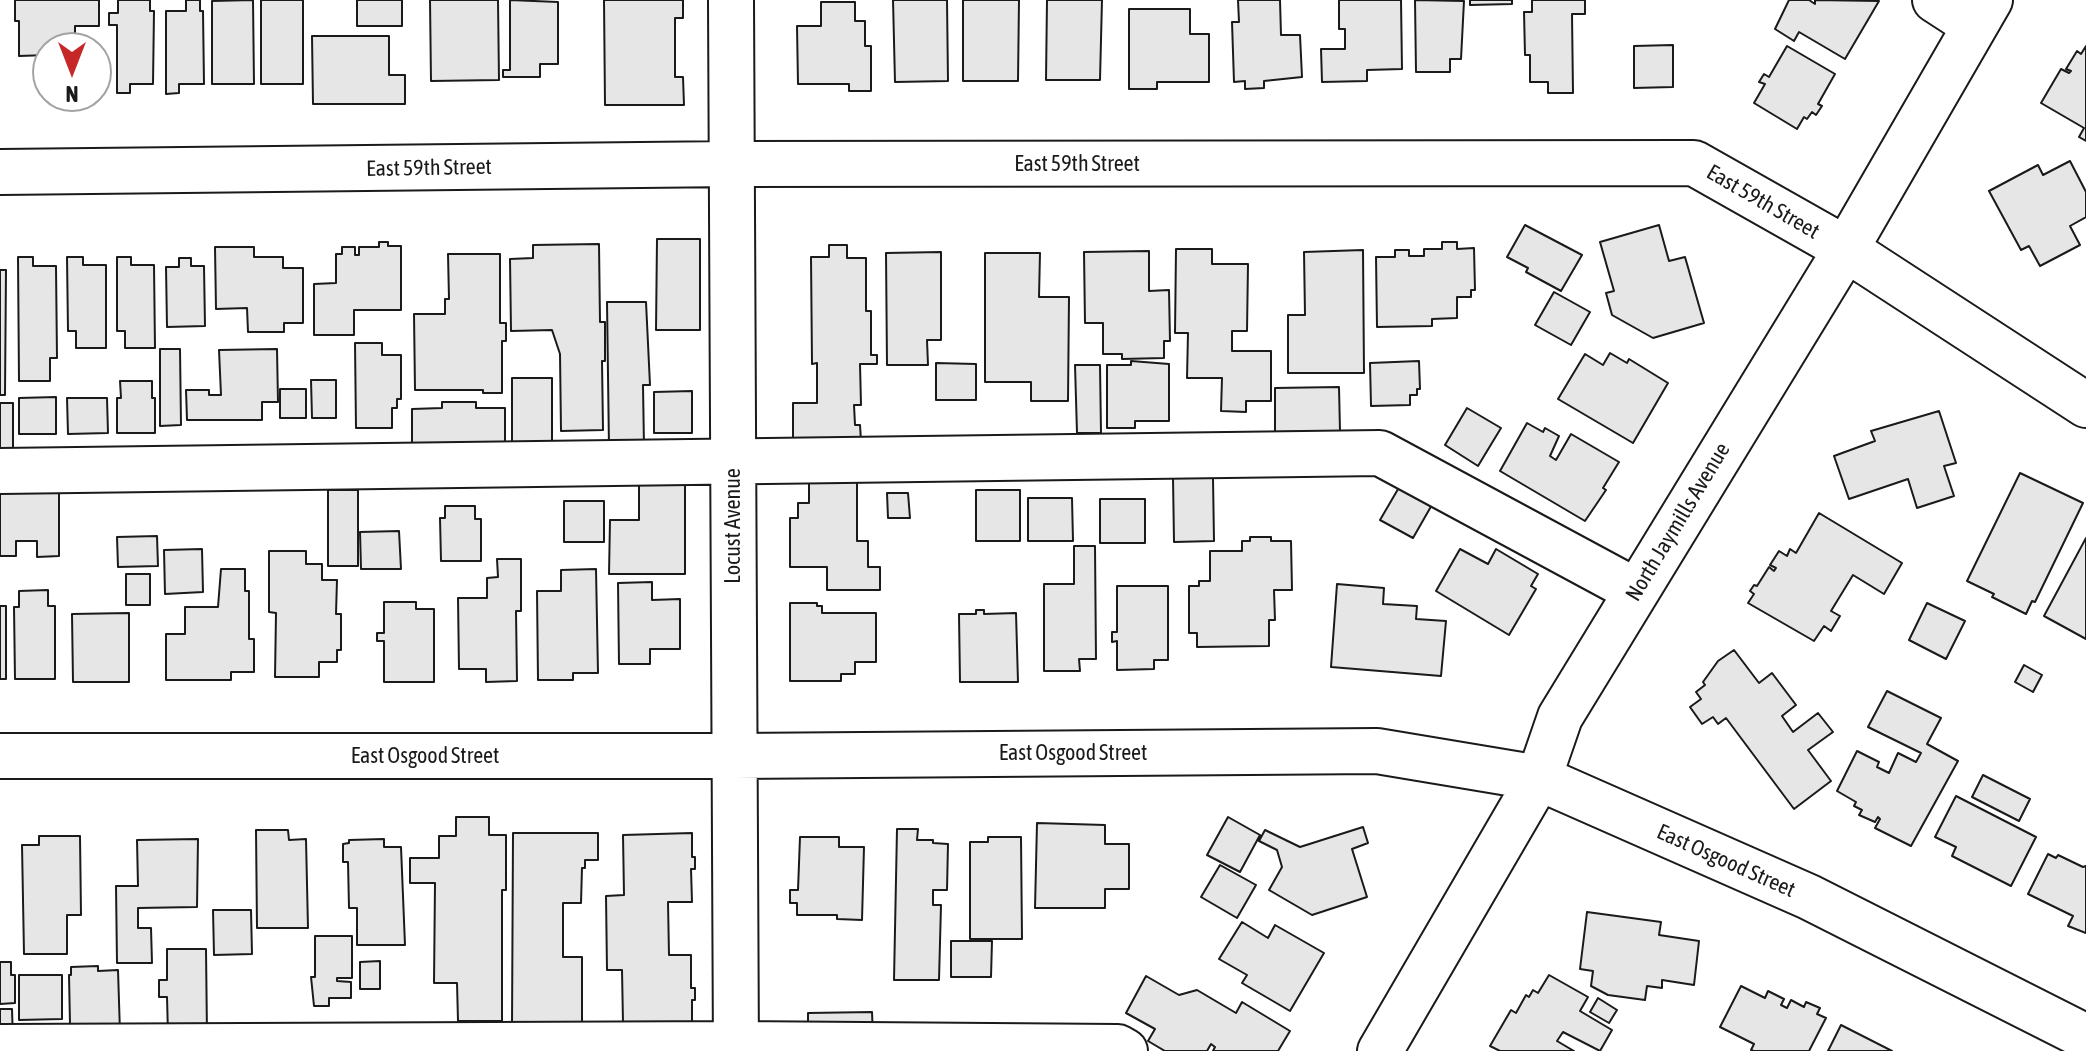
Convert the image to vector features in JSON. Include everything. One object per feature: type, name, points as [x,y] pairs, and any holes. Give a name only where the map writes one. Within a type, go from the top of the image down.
[{"type":"street","name":"Locust Avenue","points":[[731,0],[736,1048]]},
{"type":"street","points":[[1935,0],[1983,13]]},
{"type":"street","name":"North Jaymills Avenue","points":[[1380,1051],[1539,778],[1560,717],[1846,249],[1983,13]]},
{"type":"street","name":"East 59th Street","points":[[0,172],[732,164],[1694,163],[1846,249],[2086,405]]},
{"type":"street","points":[[0,471],[1380,453],[1636,591]]},
{"type":"street","name":"East Osgood Street","points":[[0,756],[735,756],[1377,751],[1539,778],[1809,897],[2086,1037]]},
{"type":"street","points":[[0,1047],[1118,1047],[1125,1051]]},
{"type":"building","points":[[15,0],[99,0],[99,26],[75,26],[75,32],[32,32],[32,56],[19,56],[19,21],[15,21]]},
{"type":"building","points":[[118,0],[150,0],[150,11],[154,11],[153,84],[130,84],[130,93],[117,93],[117,25],[109,25],[109,13],[118,13]]},
{"type":"building","points":[[186,0],[200,0],[200,11],[203,11],[204,84],[179,84],[179,93],[166,94],[166,11],[186,11]]},
{"type":"building","points":[[253,0],[254,84],[212,84],[212,1]]},
{"type":"building","points":[[261,0],[303,0],[303,84],[261,84]]},
{"type":"building","points":[[357,0],[402,0],[402,26],[357,26]]},
{"type":"building","points":[[430,0],[498,0],[499,80],[431,81]]},
{"type":"building","points":[[510,0],[558,2],[558,64],[540,64],[540,77],[503,77],[503,70],[510,70]]},
{"type":"building","points":[[604,0],[683,0],[683,18],[675,18],[675,77],[683,77],[684,105],[605,105]]},
{"type":"building","points":[[893,0],[947,0],[948,81],[895,82]]},
{"type":"building","points":[[963,0],[1019,0],[1018,81],[963,81]]},
{"type":"building","points":[[1047,0],[1102,0],[1100,80],[1046,80]]},
{"type":"building","points":[[1238,0],[1280,0],[1281,35],[1300,35],[1302,77],[1264,81],[1264,88],[1245,89],[1245,81],[1234,82],[1232,22],[1239,22]]},
{"type":"building","points":[[1339,0],[1401,0],[1402,69],[1367,70],[1367,81],[1322,82],[1321,49],[1345,49],[1345,29],[1339,29]]},
{"type":"building","points":[[1415,0],[1464,1],[1461,59],[1450,59],[1450,72],[1416,72]]},
{"type":"building","points":[[1470,0],[1512,0],[1512,4],[1470,5]]},
{"type":"building","points":[[1532,0],[1585,0],[1585,14],[1572,14],[1573,93],[1548,93],[1548,82],[1530,82],[1530,55],[1525,55],[1524,12],[1532,12]]},
{"type":"building","points":[[1789,0],[1809,0],[1815,4],[1815,0],[1879,1],[1845,59],[1799,32],[1794,41],[1775,29]]},
{"type":"building","points":[[821,2],[855,2],[855,21],[865,21],[865,46],[871,46],[871,91],[849,91],[849,84],[798,84],[797,26],[821,26]]},
{"type":"building","points":[[1129,9],[1190,9],[1190,34],[1209,34],[1209,82],[1157,82],[1157,89],[1129,89]]},
{"type":"building","points":[[312,36],[389,36],[389,75],[405,75],[405,104],[313,104]]},
{"type":"building","points":[[1673,45],[1673,87],[1634,88],[1634,46]]},
{"type":"building","points":[[1787,46],[1835,74],[1818,104],[1822,106],[1816,115],[1812,112],[1807,119],[1804,117],[1797,129],[1754,103],[1765,84],[1759,82],[1764,74],[1769,77]]},
{"type":"building","points":[[2086,46],[2086,141],[2079,137],[2084,128],[2041,103],[2061,69],[2069,73],[2071,71],[2066,69],[2077,51],[2081,54]]},
{"type":"building","points":[[2070,161],[2086,192],[2086,217],[2070,226],[2080,245],[2040,266],[2029,246],[2021,250],[1989,191],[2038,165],[2043,175]]},
{"type":"building","points":[[1525,225],[1582,255],[1561,291],[1526,272],[1528,268],[1507,257]]},
{"type":"building","points":[[1659,225],[1669,261],[1685,257],[1704,323],[1653,338],[1612,315],[1606,293],[1614,291],[1600,242]]},
{"type":"building","points":[[657,239],[700,239],[700,330],[656,330]]},
{"type":"building","points":[[379,242],[401,246],[401,310],[354,310],[354,335],[314,335],[314,284],[336,283],[336,254],[342,254],[342,247],[355,247],[355,255],[359,255],[359,247],[379,247]]},
{"type":"building","points":[[1442,242],[1457,242],[1457,249],[1474,248],[1475,290],[1471,290],[1471,297],[1457,297],[1457,318],[1432,319],[1432,326],[1377,327],[1376,257],[1395,257],[1395,250],[1409,250],[1409,256],[1424,256],[1424,249],[1442,249]]},
{"type":"building","points":[[599,244],[600,322],[605,322],[603,430],[561,431],[560,354],[552,330],[511,331],[510,259],[533,258],[533,245]]},
{"type":"building","points":[[829,245],[847,245],[847,258],[866,258],[866,311],[871,311],[871,355],[877,355],[877,364],[860,364],[861,405],[854,405],[855,425],[860,425],[861,441],[793,448],[793,403],[817,403],[817,363],[812,364],[811,257],[829,257]]},
{"type":"building","points":[[215,247],[254,247],[254,257],[283,257],[283,268],[303,268],[303,323],[284,323],[284,332],[248,332],[247,308],[216,309]]},
{"type":"building","points":[[1176,249],[1212,249],[1212,264],[1248,264],[1247,331],[1232,331],[1232,351],[1271,351],[1271,401],[1246,401],[1246,412],[1221,411],[1222,378],[1187,378],[1188,333],[1175,333]]},
{"type":"building","points":[[1363,250],[1364,373],[1288,373],[1288,315],[1305,315],[1304,252]]},
{"type":"building","points":[[1149,251],[1149,291],[1169,290],[1170,341],[1164,341],[1164,358],[1122,359],[1122,354],[1103,354],[1103,323],[1085,323],[1084,252]]},
{"type":"building","points":[[941,252],[941,340],[927,340],[928,365],[887,365],[886,253]]},
{"type":"building","points":[[985,253],[1040,253],[1039,297],[1069,297],[1068,401],[1031,401],[1031,382],[985,382]]},
{"type":"building","points":[[448,254],[500,254],[500,323],[506,323],[506,341],[502,341],[502,393],[415,390],[414,314],[445,314],[445,299],[449,299]]},
{"type":"building","points":[[18,257],[33,257],[33,266],[56,266],[57,358],[50,358],[50,381],[19,381]]},
{"type":"building","points":[[67,257],[83,257],[83,265],[106,265],[106,348],[76,348],[76,331],[68,331]]},
{"type":"building","points":[[117,257],[131,257],[131,265],[154,265],[155,348],[125,348],[125,331],[117,331]]},
{"type":"building","points":[[179,258],[191,258],[191,266],[204,266],[205,326],[167,327],[166,267],[179,267]]},
{"type":"building","points":[[0,270],[6,270],[5,395],[0,395]]},
{"type":"building","points":[[1554,292],[1590,312],[1571,345],[1535,325]]},
{"type":"building","points":[[607,302],[646,302],[650,385],[643,385],[644,447],[609,448]]},
{"type":"building","points":[[355,343],[382,343],[382,355],[401,355],[401,399],[397,399],[397,408],[392,408],[392,428],[356,428]]},
{"type":"building","points":[[160,349],[180,349],[181,425],[160,426]]},
{"type":"building","points":[[277,349],[278,402],[262,402],[262,420],[187,420],[186,390],[209,390],[209,395],[221,395],[219,350]]},
{"type":"building","points":[[1610,353],[1627,363],[1629,359],[1668,383],[1633,443],[1558,399],[1585,354],[1603,365]]},
{"type":"building","points":[[1131,361],[1169,364],[1169,421],[1135,421],[1135,428],[1107,428],[1107,365],[1131,365]]},
{"type":"building","points":[[1419,361],[1420,389],[1417,389],[1417,395],[1410,395],[1410,405],[1371,406],[1370,363]]},
{"type":"building","points":[[936,363],[976,364],[976,400],[936,400]]},
{"type":"building","points":[[1075,365],[1100,365],[1101,433],[1077,433]]},
{"type":"building","points":[[512,378],[552,378],[552,445],[512,446]]},
{"type":"building","points":[[311,380],[336,380],[336,418],[312,418]]},
{"type":"building","points":[[120,381],[152,381],[155,433],[117,433]]},
{"type":"building","points":[[1339,387],[1340,431],[1275,432],[1275,388]]},
{"type":"building","points":[[280,389],[306,389],[306,418],[280,418]]},
{"type":"building","points":[[692,391],[692,433],[654,433],[654,392]]},
{"type":"building","points":[[56,397],[56,434],[19,434],[19,398]]},
{"type":"building","points":[[67,398],[107,398],[108,433],[68,434]]},
{"type":"building","points":[[442,402],[476,402],[476,408],[505,408],[505,451],[412,449],[412,409],[442,408]]},
{"type":"building","points":[[0,403],[13,403],[13,448],[0,448]]},
{"type":"building","points":[[1467,408],[1501,428],[1478,466],[1445,445]]},
{"type":"building","points":[[1939,411],[1956,463],[1944,466],[1954,496],[1917,508],[1908,479],[1849,499],[1834,456],[1875,441],[1871,431]]},
{"type":"building","points":[[1527,423],[1559,436],[1550,456],[1556,460],[1571,434],[1619,462],[1603,488],[1606,490],[1585,521],[1500,471]]},
{"type":"building","points":[[2020,473],[2083,503],[2035,602],[2032,601],[2026,614],[1967,581]]},
{"type":"building","points":[[1173,478],[1213,478],[1214,541],[1174,542]]},
{"type":"building","points":[[0,482],[59,486],[59,556],[37,557],[37,541],[16,541],[16,556],[0,556]]},
{"type":"building","points":[[639,482],[685,483],[685,574],[609,574],[610,520],[639,520]]},
{"type":"building","points":[[809,482],[857,482],[857,541],[868,541],[868,567],[880,567],[880,590],[827,590],[827,567],[790,567],[790,518],[798,518],[798,503],[809,503]]},
{"type":"building","points":[[1401,484],[1433,503],[1413,538],[1380,520]]},
{"type":"building","points":[[328,490],[358,490],[358,566],[328,566]]},
{"type":"building","points":[[976,490],[1020,490],[1020,541],[976,541]]},
{"type":"building","points":[[887,493],[908,493],[910,518],[888,518]]},
{"type":"building","points":[[1028,498],[1072,498],[1073,541],[1028,541]]},
{"type":"building","points":[[1100,499],[1145,499],[1145,543],[1100,543]]},
{"type":"building","points":[[564,501],[604,501],[604,542],[564,542]]},
{"type":"building","points":[[445,506],[475,506],[475,519],[481,519],[481,561],[441,561],[440,518],[445,518]]},
{"type":"building","points":[[1819,513],[1902,563],[1884,594],[1853,575],[1831,611],[1840,616],[1831,631],[1824,626],[1814,641],[1748,603],[1754,594],[1750,591],[1754,585],[1757,586],[1769,567],[1774,571],[1776,568],[1770,565],[1779,551],[1787,556],[1790,549],[1796,553]]},
{"type":"building","points":[[399,531],[401,569],[361,569],[360,532]]},
{"type":"building","points":[[157,536],[158,566],[118,567],[117,537]]},
{"type":"building","points":[[1250,537],[1291,541],[1292,590],[1274,590],[1275,620],[1269,620],[1269,646],[1197,647],[1197,633],[1189,633],[1189,586],[1199,586],[1199,581],[1210,581],[1210,551],[1242,551],[1242,541],[1250,541]]},
{"type":"building","points":[[2086,538],[2086,639],[2044,616]]},
{"type":"building","points":[[1074,546],[1095,546],[1096,659],[1079,659],[1080,671],[1044,671],[1044,584],[1074,584]]},
{"type":"building","points":[[202,549],[203,592],[165,594],[164,550]]},
{"type":"building","points":[[1460,549],[1488,564],[1496,549],[1538,574],[1531,586],[1536,589],[1509,635],[1436,591]]},
{"type":"building","points":[[269,551],[306,551],[306,564],[322,564],[322,580],[337,580],[336,614],[341,614],[341,650],[337,650],[337,662],[319,662],[319,677],[275,677],[276,613],[269,612]]},
{"type":"building","points":[[497,559],[521,559],[521,611],[516,611],[517,681],[486,682],[486,669],[459,669],[458,598],[487,598],[487,578],[498,577]]},
{"type":"building","points":[[221,569],[245,569],[245,591],[249,591],[249,639],[254,639],[254,672],[231,672],[231,680],[166,680],[166,634],[185,634],[185,607],[218,607]]},
{"type":"building","points":[[596,569],[598,673],[573,673],[573,680],[538,680],[537,591],[561,591],[561,570]]},
{"type":"building","points":[[126,574],[150,574],[150,605],[126,605]]},
{"type":"building","points":[[652,582],[652,600],[680,599],[680,649],[650,649],[650,664],[619,664],[618,583]]},
{"type":"building","points":[[1337,584],[1384,588],[1383,604],[1417,606],[1416,619],[1446,621],[1441,676],[1331,667]]},
{"type":"building","points":[[1117,586],[1168,586],[1168,660],[1154,660],[1154,669],[1117,670],[1117,641],[1112,642],[1112,632],[1117,632]]},
{"type":"building","points":[[48,590],[48,606],[55,606],[55,679],[15,679],[14,607],[19,607],[19,591]]},
{"type":"building","points":[[384,602],[416,602],[416,609],[434,609],[434,682],[384,682],[384,641],[377,641],[377,633],[384,633]]},
{"type":"building","points":[[790,603],[817,603],[817,606],[822,606],[822,613],[876,613],[876,662],[855,662],[855,674],[841,674],[841,681],[790,681]]},
{"type":"building","points":[[1927,603],[1965,621],[1946,659],[1909,640]]},
{"type":"building","points":[[0,606],[6,606],[6,679],[0,679]]},
{"type":"building","points":[[976,610],[984,610],[984,614],[1016,613],[1018,682],[960,682],[959,614],[976,614]]},
{"type":"building","points":[[129,613],[129,682],[73,682],[72,614]]},
{"type":"building","points":[[1734,650],[1759,683],[1772,673],[1796,705],[1782,716],[1793,732],[1818,713],[1833,732],[1808,750],[1831,781],[1794,809],[1726,718],[1718,724],[1713,717],[1702,724],[1690,707],[1701,699],[1696,692],[1705,685],[1703,682],[1718,661]]},
{"type":"building","points":[[2024,665],[2042,675],[2033,692],[2015,682]]},
{"type":"building","points":[[1887,691],[1941,718],[1927,744],[1958,761],[1911,846],[1875,828],[1880,819],[1878,817],[1875,822],[1859,815],[1862,810],[1854,806],[1856,802],[1837,791],[1857,751],[1879,762],[1877,767],[1889,773],[1898,753],[1916,762],[1921,753],[1868,727]]},
{"type":"building","points":[[1983,775],[2030,799],[2019,821],[1972,797]]},
{"type":"building","points":[[1956,796],[2036,837],[2011,886],[1952,856],[1956,847],[1935,837]]},
{"type":"building","points":[[456,817],[489,817],[489,835],[506,835],[506,890],[502,890],[502,1021],[458,1021],[457,983],[434,983],[435,883],[410,883],[410,858],[439,858],[439,836],[456,836]]},
{"type":"building","points":[[1228,817],[1260,835],[1240,872],[1207,855]]},
{"type":"building","points":[[1037,823],[1105,825],[1105,844],[1129,844],[1129,889],[1105,889],[1105,908],[1035,908]]},
{"type":"building","points":[[1363,827],[1368,843],[1352,849],[1367,897],[1312,915],[1269,890],[1282,867],[1277,850],[1259,841],[1265,830],[1300,847]]},
{"type":"building","points":[[897,829],[918,829],[917,840],[948,844],[947,890],[933,890],[933,905],[941,905],[939,980],[894,980]]},
{"type":"building","points":[[256,830],[288,830],[289,840],[306,839],[308,928],[257,928]]},
{"type":"building","points":[[513,833],[598,833],[598,860],[585,860],[585,868],[582,868],[581,903],[563,903],[563,957],[582,957],[582,1026],[512,1026]]},
{"type":"building","points":[[692,833],[695,869],[691,869],[692,902],[668,902],[669,955],[691,955],[691,988],[695,988],[695,1000],[692,1000],[692,1022],[686,1022],[686,1038],[623,1023],[622,970],[607,970],[606,896],[624,895],[623,835]]},
{"type":"building","points":[[39,836],[80,836],[81,915],[67,915],[67,954],[24,954],[22,845],[39,845]]},
{"type":"building","points":[[800,837],[839,837],[839,847],[864,847],[862,920],[837,919],[837,915],[797,915],[797,903],[790,903],[790,890],[798,890]]},
{"type":"building","points":[[988,837],[1021,837],[1022,939],[970,939],[970,842],[988,842]]},
{"type":"building","points":[[198,839],[197,907],[138,908],[138,928],[151,928],[152,963],[117,963],[116,886],[138,886],[137,840]]},
{"type":"building","points":[[384,839],[384,847],[401,847],[405,945],[357,945],[357,908],[349,908],[348,862],[343,862],[343,844],[349,843],[349,840]]},
{"type":"building","points":[[2048,854],[2086,866],[2086,933],[2068,926],[2073,916],[2028,894]]},
{"type":"building","points":[[1220,865],[1256,885],[1237,918],[1201,897]]},
{"type":"building","points":[[213,910],[251,910],[252,954],[214,955]]},
{"type":"building","points":[[1587,912],[1661,922],[1659,935],[1699,941],[1694,985],[1662,980],[1662,988],[1647,986],[1645,1000],[1608,995],[1591,986],[1593,971],[1580,969]]},
{"type":"building","points":[[1242,922],[1268,938],[1275,925],[1324,953],[1290,1011],[1242,983],[1247,975],[1219,959]]},
{"type":"building","points":[[315,936],[352,936],[352,978],[337,978],[337,981],[351,982],[351,998],[329,998],[329,1006],[314,1006],[311,977],[315,977]]},
{"type":"building","points":[[951,941],[992,941],[991,977],[951,977]]},
{"type":"building","points":[[167,949],[206,949],[207,1035],[168,1035],[167,997],[159,997],[159,980],[167,980]]},
{"type":"building","points":[[380,961],[380,989],[360,989],[360,962]]},
{"type":"building","points":[[0,962],[11,962],[11,975],[15,975],[15,1003],[0,1004]]},
{"type":"building","points":[[98,966],[98,971],[118,970],[120,1033],[66,1033],[65,1024],[70,1024],[71,967]]},
{"type":"building","points":[[19,975],[62,975],[62,1019],[19,1020]]},
{"type":"building","points":[[1549,975],[1588,997],[1580,1011],[1612,1030],[1600,1051],[1563,1032],[1557,1041],[1574,1051],[1500,1051],[1490,1046],[1511,1010],[1516,1013],[1526,995],[1529,997],[1533,990],[1538,993]]},
{"type":"building","points":[[1146,976],[1179,995],[1197,990],[1236,1013],[1242,1002],[1290,1031],[1278,1051],[1213,1051],[1215,1047],[1211,1044],[1207,1051],[1165,1051],[1148,1041],[1155,1029],[1126,1013]]},
{"type":"building","points":[[1741,986],[1765,998],[1768,991],[1784,999],[1781,1005],[1787,1008],[1791,1000],[1804,1007],[1806,1002],[1820,1008],[1817,1014],[1826,1018],[1809,1051],[1754,1051],[1751,1050],[1754,1044],[1720,1027]]},
{"type":"building","points":[[1598,998],[1617,1010],[1609,1023],[1590,1012]]},
{"type":"building","points":[[0,1009],[12,1009],[13,1041],[0,1041]]},
{"type":"building","points":[[872,1012],[873,1036],[808,1038],[808,1013]]},
{"type":"building","points":[[1841,1025],[1892,1051],[1828,1051]]}]
